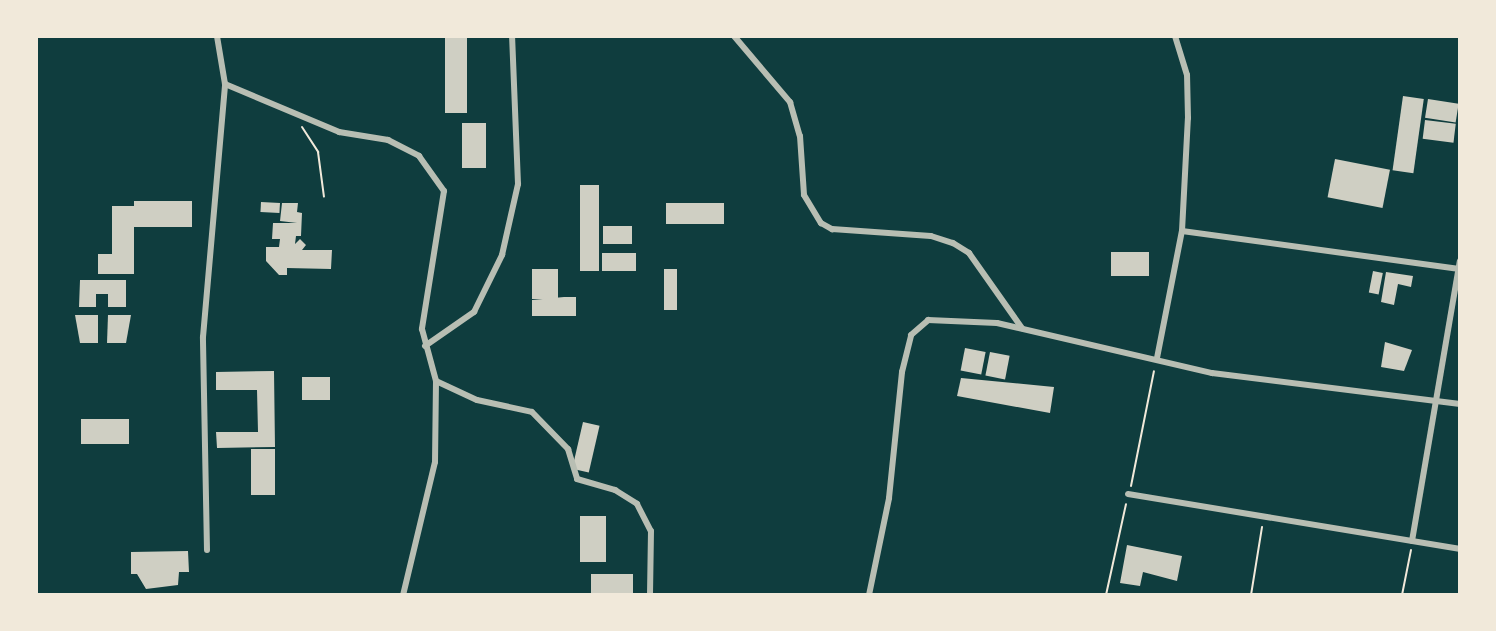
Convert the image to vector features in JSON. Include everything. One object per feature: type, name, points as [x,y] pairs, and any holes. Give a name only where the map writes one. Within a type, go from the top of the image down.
[{"type":"street","points":[[207,550],[203,337],[225,84],[217,36]]},
{"type":"street","points":[[425,346],[474,312],[502,255],[518,184],[512,36]]},
{"type":"street","points":[[734,36],[790,102],[800,136],[804,195],[821,223],[832,229],[931,236],[953,243],[969,253],[1022,328]]},
{"type":"street","points":[[1157,358],[1182,231],[1187,75],[1175,36]]},
{"type":"street","points":[[225,84],[339,132],[388,140],[419,156],[444,191],[428,275],[425,346],[436,381],[435,462],[403,595]]},
{"type":"street","points":[[1182,231],[1459,269]]},
{"type":"street","points":[[1412,541],[1460,261]]},
{"type":"street","points":[[869,595],[889,498],[902,372],[911,335],[928,320],[1022,328],[1212,373],[1460,404]]},
{"type":"street","points":[[436,381],[477,400],[532,412],[568,449],[577,479],[615,490],[637,504],[651,531],[650,595]]},
{"type":"street","points":[[1128,494],[1460,549]]},
{"type":"path","points":[[293,112],[318,152],[324,197]]},
{"type":"path","points":[[1106,595],[1157,358]]},
{"type":"path","points":[[1251,595],[1264,517]]},
{"type":"path","points":[[1402,595],[1412,541]]},
{"type":"building","points":[[445,36],[467,36],[467,113],[445,113]]},
{"type":"building","points":[[1403,96],[1424,99],[1413,173],[1393,170]]},
{"type":"building","points":[[1428,99],[1459,104],[1456,123],[1425,118]]},
{"type":"building","points":[[1425,120],[1456,124],[1453,143],[1423,139]]},
{"type":"building","points":[[462,123],[486,123],[486,168],[462,168]]},
{"type":"building","points":[[1335,159],[1390,170],[1383,208],[1328,197]]},
{"type":"building","points":[[580,185],[599,185],[599,271],[580,271]]},
{"type":"building","points":[[134,201],[192,201],[192,227],[134,227],[134,274],[98,274],[98,254],[112,254],[112,206],[134,206]]},
{"type":"building","points":[[261,202],[280,203],[279,213],[260,212]]},
{"type":"building","points":[[282,203],[298,203],[297,212],[302,213],[301,236],[296,236],[295,244],[300,239],[306,245],[302,250],[332,250],[331,269],[287,268],[287,275],[279,275],[266,261],[266,247],[279,247],[280,239],[272,239],[273,223],[297,223],[280,221]]},
{"type":"building","points":[[666,203],[724,203],[724,224],[666,224]]},
{"type":"building","points":[[603,226],[632,226],[632,244],[603,244]]},
{"type":"building","points":[[1111,252],[1149,252],[1149,276],[1111,276]]},
{"type":"building","points":[[602,253],[636,253],[636,271],[602,271]]},
{"type":"building","points":[[532,269],[558,269],[558,299],[532,299]]},
{"type":"building","points":[[664,269],[677,269],[677,310],[664,310]]},
{"type":"building","points":[[1373,271],[1383,273],[1379,295],[1369,293]]},
{"type":"building","points":[[1386,272],[1413,276],[1411,287],[1398,284],[1394,305],[1381,302]]},
{"type":"building","points":[[80,280],[126,280],[126,307],[108,307],[108,294],[96,294],[96,307],[79,307]]},
{"type":"building","points":[[576,297],[576,316],[532,316],[532,300]]},
{"type":"building","points":[[75,315],[98,315],[98,343],[80,343]]},
{"type":"building","points":[[108,315],[131,315],[126,343],[107,343]]},
{"type":"building","points":[[1385,342],[1412,350],[1404,371],[1381,367]]},
{"type":"building","points":[[965,348],[986,352],[981,375],[961,371]]},
{"type":"building","points":[[990,352],[1010,356],[1005,379],[985,376]]},
{"type":"building","points":[[274,371],[275,447],[217,448],[216,432],[258,432],[257,390],[216,390],[216,372]]},
{"type":"building","points":[[302,377],[330,377],[330,400],[302,400]]},
{"type":"building","points":[[961,378],[1054,387],[1050,413],[957,396]]},
{"type":"building","points":[[81,419],[129,419],[129,444],[81,444]]},
{"type":"building","points":[[583,422],[600,426],[589,473],[572,469]]},
{"type":"building","points":[[251,449],[275,449],[275,495],[251,495]]},
{"type":"building","points":[[580,516],[606,516],[606,562],[580,562]]},
{"type":"building","points":[[1127,545],[1182,556],[1177,581],[1143,572],[1140,586],[1120,583]]},
{"type":"building","points":[[188,551],[189,572],[179,572],[178,585],[146,589],[137,574],[131,574],[131,552]]},
{"type":"building","points":[[591,574],[633,574],[633,595],[591,595]]}]
